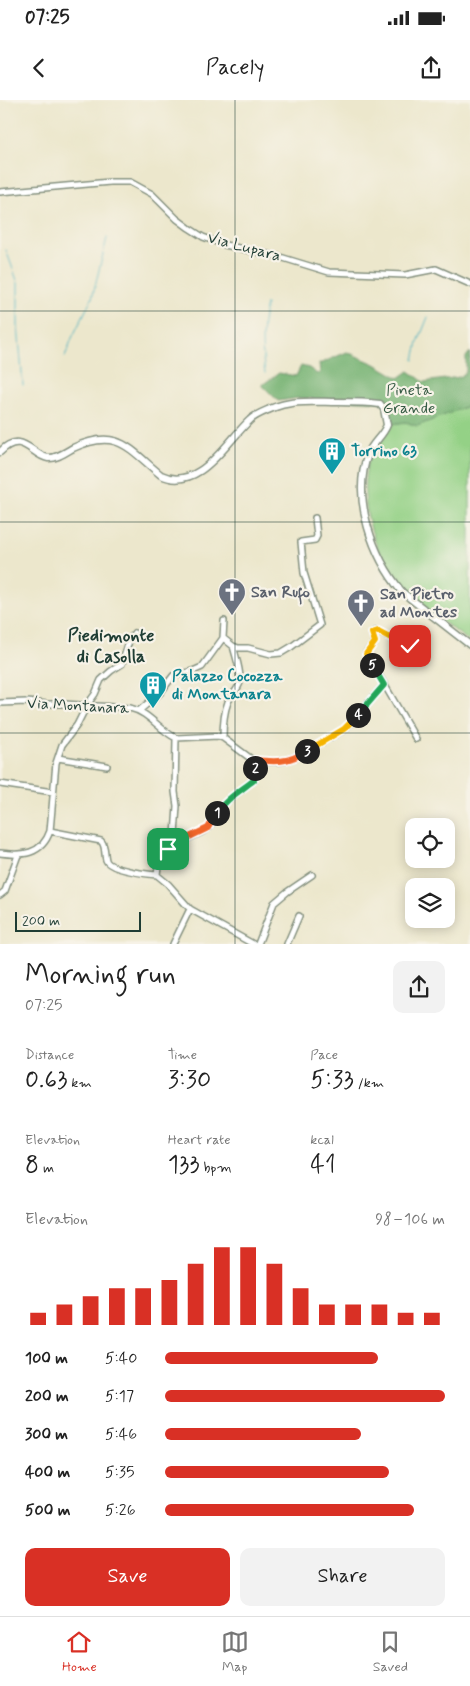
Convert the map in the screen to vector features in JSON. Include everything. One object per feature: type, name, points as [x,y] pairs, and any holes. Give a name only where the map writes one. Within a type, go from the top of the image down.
[{"type":"street","name":"Via Lupara","points":[[0,192],[110,182],[130,182],[152,194],[188,228],[211,240],[280,257],[329,272],[405,275],[436,268],[470,284]]},
{"type":"street","points":[[0,452],[10,445],[23,444],[42,456],[50,458],[94,440],[110,440],[128,447],[161,475],[178,478],[197,472],[209,465],[251,419],[276,406],[303,401],[380,404],[384,409],[387,425],[376,440],[368,456],[361,492],[365,517],[380,559],[402,592],[470,644]]},
{"type":"street","points":[[223,638],[234,646],[271,654],[281,653],[320,626],[304,573],[301,542],[315,540],[317,536],[315,518]]},
{"type":"street","points":[[140,710],[160,693],[173,676],[202,667],[223,638],[224,621]]},
{"type":"street","points":[[410,646],[378,631],[372,633],[375,642],[366,656],[416,739]]},
{"type":"street","points":[[0,853],[23,854],[43,845],[47,840],[50,831],[58,758],[62,745],[96,694],[100,680],[122,664],[134,633]]},
{"type":"street","points":[[223,738],[227,704],[232,693],[238,687],[240,680],[234,646]]},
{"type":"street","points":[[177,843],[175,835],[177,806],[175,792],[176,738],[218,736],[254,760],[276,762],[300,756],[344,729],[384,685]]},
{"type":"street","name":"Via Montanara","points":[[0,703],[27,702],[130,708],[140,710],[162,730],[176,738]]},
{"type":"street","points":[[58,758],[107,766]]},
{"type":"street","points":[[157,875],[161,857],[177,843],[208,828],[222,806],[254,780],[254,760]]},
{"type":"street","points":[[0,784],[53,792]]},
{"type":"street","points":[[50,831],[101,841],[104,844],[106,861],[109,864],[116,868],[157,875],[198,915],[253,944]]},
{"type":"street","points":[[0,895],[5,891],[18,854]]},
{"type":"street","points":[[258,944],[274,903],[312,875]]},
{"type":"street","points":[[173,944],[190,909]]},
{"type":"street","points":[[287,944],[299,916]]},
{"type":"green space","name":"Pineta Grande","points":[[347,352],[375,364],[399,378],[409,371],[424,382],[460,377],[466,372],[466,357],[470,352],[470,405],[417,426],[406,422],[391,424],[386,405],[383,402],[299,398],[278,401],[262,385],[279,373],[296,376],[301,366],[309,368],[317,374],[320,373],[319,364]]},
{"type":"green space","points":[[470,405],[470,642],[406,593],[386,566],[371,530],[367,512],[365,475],[373,450],[391,424],[406,422],[417,426]]},
{"type":"waterway","points":[[65,357],[72,338],[92,298],[107,238]]},
{"type":"waterway","points":[[6,250],[18,283],[18,326],[23,385]]},
{"type":"waterway","points":[[265,373],[262,338],[266,304]]},
{"type":"waterway","points":[[414,360],[418,342],[428,317]]},
{"type":"place","name":"Torrino 63","points":[[332,475]]},
{"type":"place","name":"San Rufo","points":[[232,616]]},
{"type":"place","name":"San Pietro ad Montes","points":[[361,627]]},
{"type":"place","name":"Palazzo Cocozza di Montanara","points":[[153,709]]},
{"type":"district","name":"Piedimonte di Casolla","points":[[111,646]]},
{"type":"route","points":[[168,849],[208,828],[222,806],[254,780],[254,760],[276,762],[300,756],[344,729],[354,720],[384,685],[366,656],[367,652],[375,644],[373,631],[378,631],[410,646]]}]
